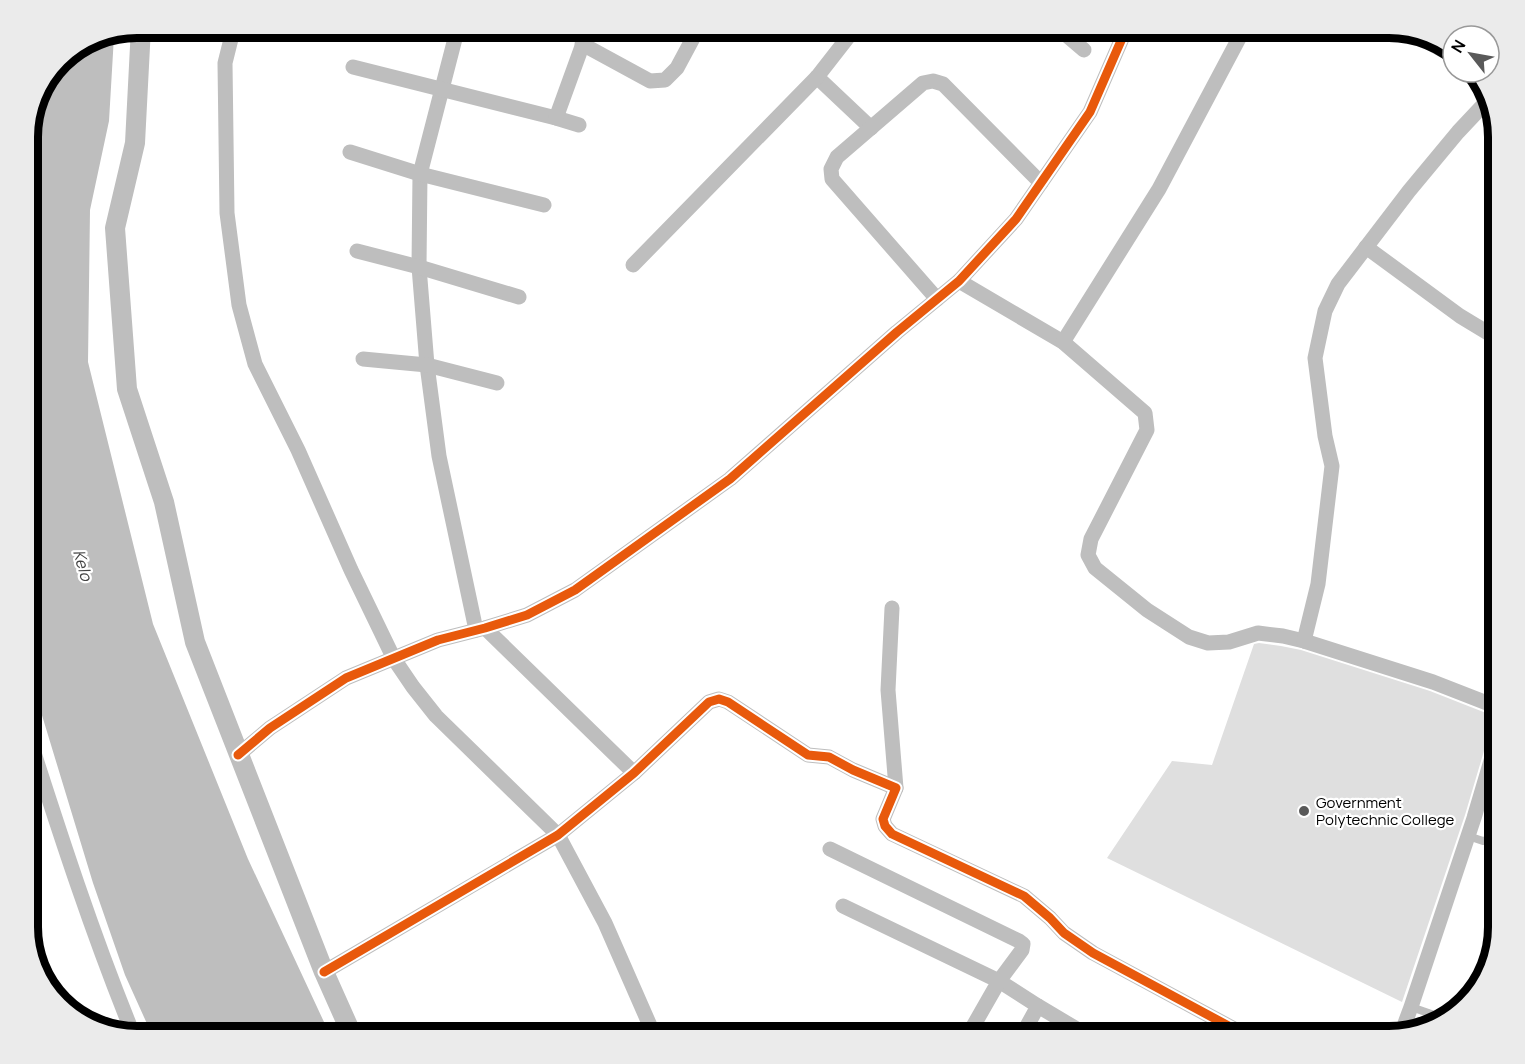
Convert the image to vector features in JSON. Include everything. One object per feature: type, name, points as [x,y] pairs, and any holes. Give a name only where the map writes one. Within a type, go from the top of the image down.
[{"type":"street","points":[[140,38],[135,143],[115,228],[127,389],[164,502],[195,642],[324,972],[349,1027]]},
{"type":"street","points":[[231,38],[225,63],[227,213],[239,305],[255,364],[298,450],[351,570],[394,659],[436,716],[558,835],[605,923],[652,1027]]},
{"type":"street","points":[[455,38],[420,174],[419,267],[427,365],[439,456],[481,629],[634,774]]},
{"type":"street","points":[[556,118],[584,38]]},
{"type":"street","points":[[582,44],[650,81],[665,80],[677,68],[693,38]]},
{"type":"street","points":[[633,266],[817,77],[847,38]]},
{"type":"street","points":[[1070,38],[1084,50]]},
{"type":"street","points":[[238,755],[270,728],[346,678],[438,640],[527,615],[575,590],[730,479],[888,340],[959,281],[1016,219],[1090,112],[1122,38]]},
{"type":"street","points":[[1064,342],[1159,189],[1239,38]]},
{"type":"street","points":[[353,67],[579,125]]},
{"type":"street","points":[[817,77],[871,128]]},
{"type":"street","points":[[937,299],[832,179],[831,170],[837,157],[923,83],[933,81],[943,84],[1041,183]]},
{"type":"street","points":[[1304,641],[1318,584],[1332,466],[1325,436],[1315,358],[1325,311],[1338,284],[1409,191],[1482,106]]},
{"type":"street","points":[[350,152],[420,174],[544,205]]},
{"type":"street","points":[[1366,247],[1460,316],[1488,333]]},
{"type":"street","points":[[357,251],[519,297]]},
{"type":"street","points":[[959,281],[1064,342],[1146,413],[1147,430],[1091,539],[1088,555],[1095,568],[1147,610],[1189,637],[1208,643],[1229,642],[1258,633],[1304,641],[1433,682],[1488,703]]},
{"type":"street","points":[[363,359],[427,365],[497,383]]},
{"type":"street","points":[[892,608],[888,690],[896,788],[883,819],[885,826],[892,834],[1024,896],[1064,933],[1093,953],[1230,1027]]},
{"type":"street","points":[[324,972],[558,835],[634,774],[709,702],[719,699],[728,702],[808,755],[829,757],[896,788]]},
{"type":"street","points":[[38,766],[68,860],[130,1026]]},
{"type":"street","points":[[1405,1025],[1468,836],[1488,790]]},
{"type":"street","points":[[831,849],[1023,944],[1022,950],[999,981],[973,1027]]},
{"type":"street","points":[[843,906],[999,981],[1073,1027]]},
{"type":"street","points":[[1026,1027],[1038,1006]]},
{"type":"lane","points":[[1468,836],[1483,841],[1488,840]]},
{"type":"lane","points":[[1412,1007],[1434,1015]]},
{"type":"water","name":"Kelo","points":[[114,41],[109,121],[90,210],[88,362],[153,624],[248,859],[326,1027],[148,1027],[125,975],[93,883],[38,702],[38,130],[41,111],[58,76],[71,62],[87,51]]},
{"type":"building","name":"Government Polytechnic College","points":[[1254,644],[1301,650],[1430,691],[1488,715],[1488,737],[1465,815],[1402,1002],[1107,858],[1172,761],[1212,765]]},
{"type":"cycle path","points":[[238,755],[270,728],[346,678],[438,640],[527,615],[575,590],[730,479],[897,332],[959,281],[1016,219],[1090,112],[1122,38]]},
{"type":"cycle path","points":[[324,972],[558,835],[634,773],[709,702],[719,699],[728,702],[808,755],[829,757],[896,788],[883,819],[885,826],[892,834],[1024,896],[1064,933],[1093,953],[1230,1027]]},
{"type":"place","name":"Government Polytechnic College","points":[[1304,811]]}]
